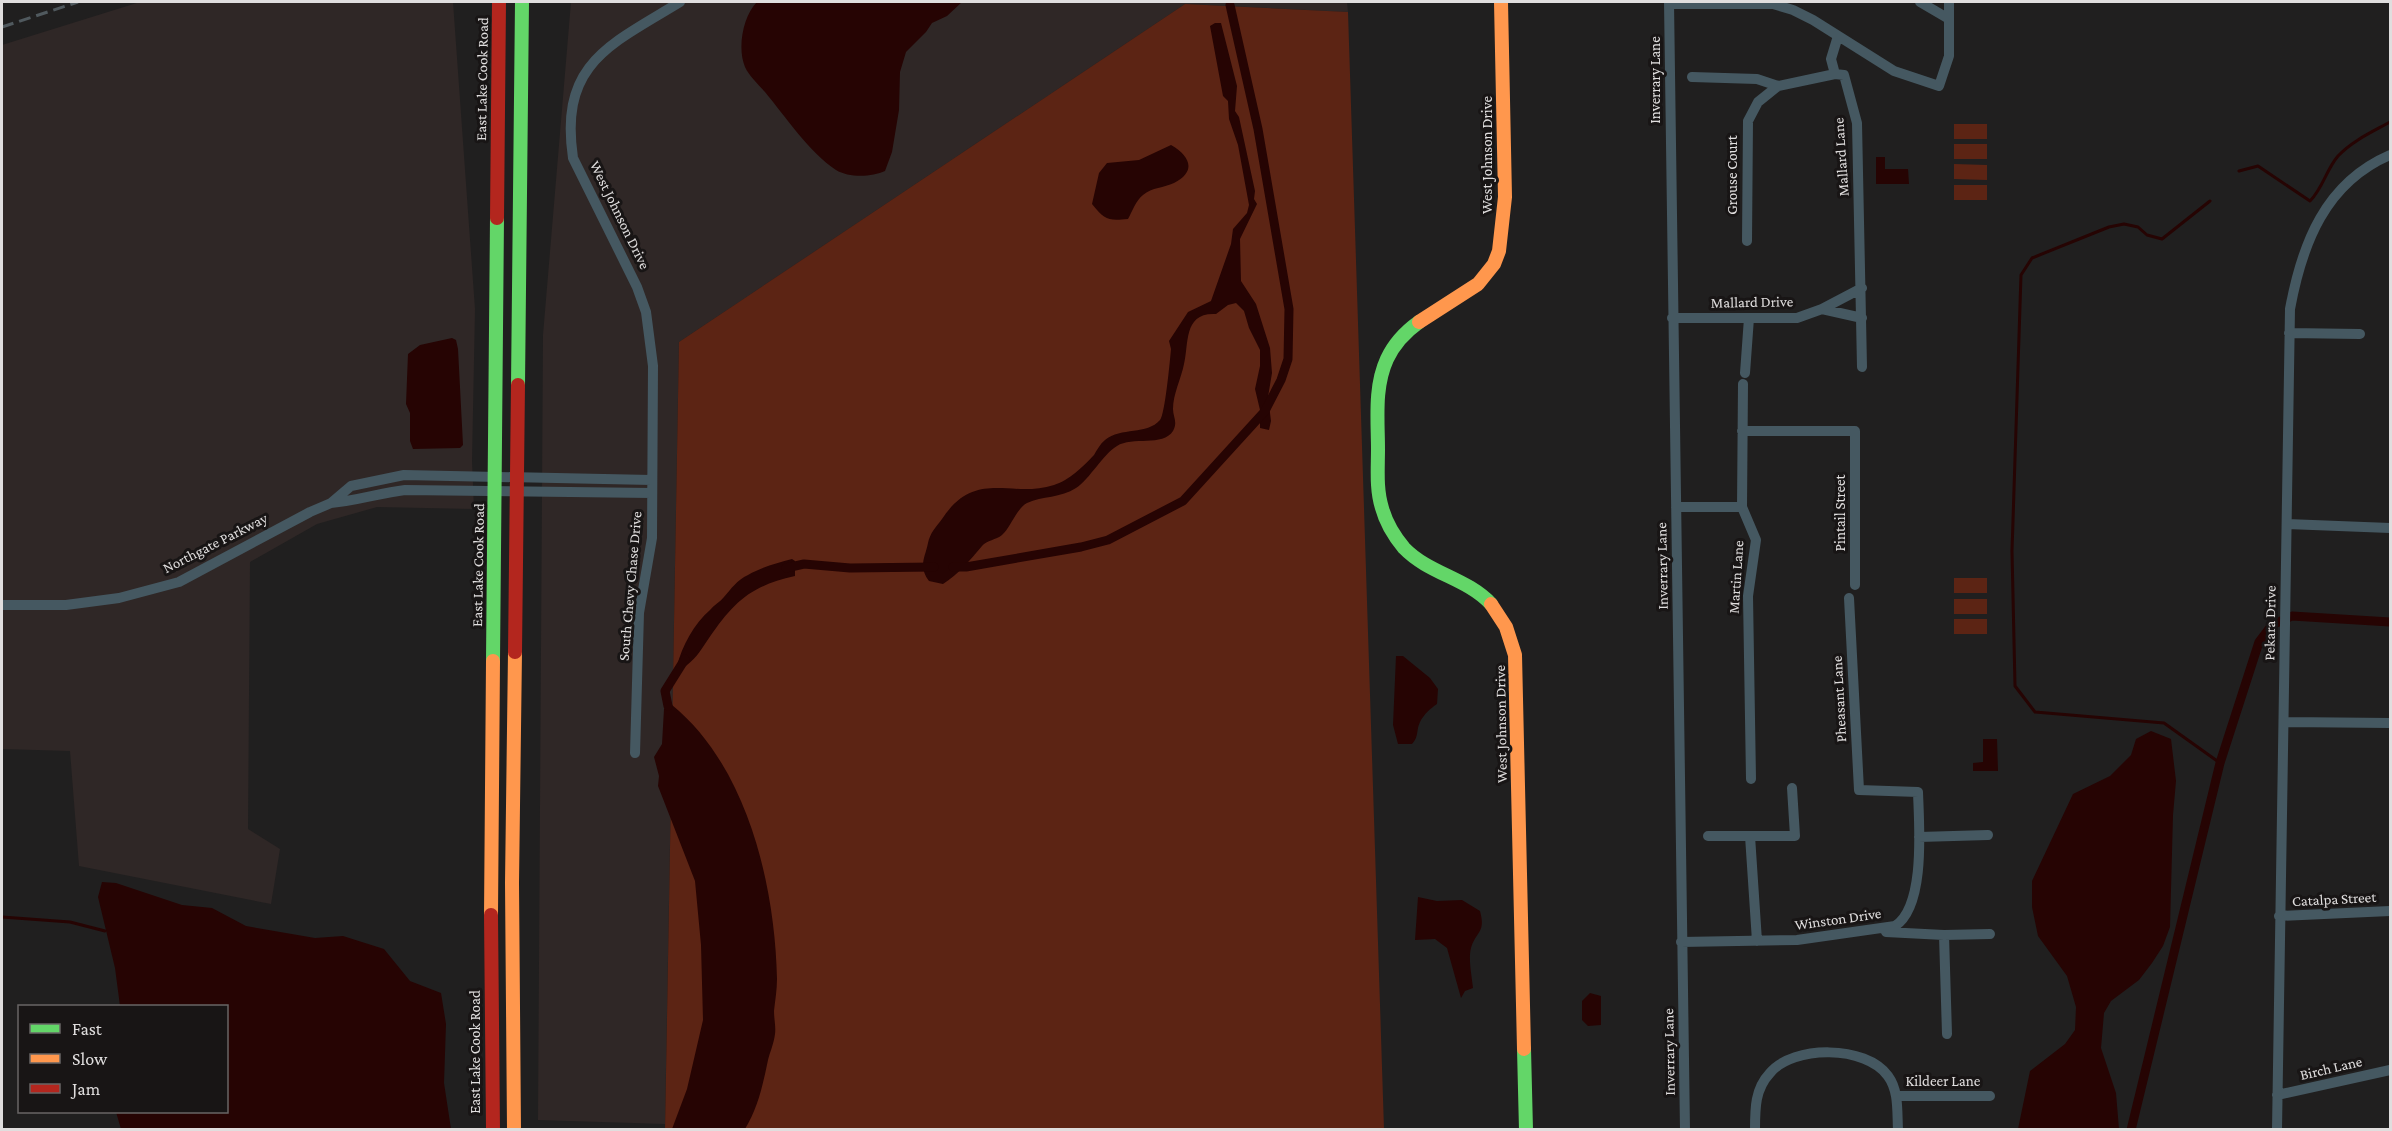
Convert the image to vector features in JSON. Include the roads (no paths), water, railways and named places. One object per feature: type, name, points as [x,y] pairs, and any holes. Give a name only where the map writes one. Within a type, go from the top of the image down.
[{"type":"main road","name":"East Lake Cook Road","points":[[493,1130],[499,2]]},
{"type":"main road","points":[[514,1130],[513,981],[522,2]]},
{"type":"main road","name":"West Johnson Drive","points":[[1501,2],[1506,206],[1498,253],[1488,271],[1470,292],[1425,317],[1399,339],[1380,373],[1376,399],[1379,492],[1388,526],[1404,547],[1426,565],[1478,591],[1498,612],[1506,626],[1515,655],[1526,1130]]},
{"type":"main road","points":[[492,981],[513,981]]},
{"type":"street","name":"West Johnson Drive","points":[[652,493],[653,366],[646,312],[638,287],[573,158],[570,114],[578,83],[600,54],[622,37],[680,2]]},
{"type":"street","points":[[1920,2],[1949,19]]},
{"type":"street","points":[[1669,3],[1794,6],[1894,71],[1939,86],[1949,56],[1949,2]]},
{"type":"street","name":"Inverrary Lane","points":[[1669,3],[1685,1130]]},
{"type":"street","points":[[1692,77],[1757,79],[1778,86],[1834,74],[1831,59],[1838,36]]},
{"type":"street","name":"Mallard Lane","points":[[1834,74],[1844,75],[1857,123],[1862,288]]},
{"type":"street","name":"Grouse Court","points":[[1747,241],[1748,121],[1758,102],[1778,86]]},
{"type":"street","name":"Pekara Drive","points":[[2277,1130],[2289,309],[2297,271],[2307,242],[2318,221],[2346,185],[2365,170],[2391,155]]},
{"type":"street","points":[[1862,288],[1862,367]]},
{"type":"street","name":"Mallard Drive","points":[[1672,318],[1797,318],[1822,309],[1862,288]]},
{"type":"street","points":[[1822,309],[1862,318]]},
{"type":"street","name":"Martin Lane","points":[[1749,318],[1741,409],[1742,507],[1755,540],[1748,596],[1751,779]]},
{"type":"street","points":[[2289,333],[2360,334]]},
{"type":"street","name":"Pintail Street","points":[[1742,430],[1855,431],[1856,585]]},
{"type":"street","name":"Northgate Parkway","points":[[2,605],[66,605],[119,598],[179,582],[331,503],[351,486],[378,479],[404,475],[652,480]]},
{"type":"street","name":"Northgate Parkway","points":[[331,503],[355,501],[377,494],[405,490],[652,493]]},
{"type":"street","name":"South Chevy Chase Drive","points":[[635,753],[639,613],[652,538],[652,493]]},
{"type":"street","points":[[1676,507],[1742,507]]},
{"type":"street","points":[[2287,524],[2391,528]]},
{"type":"street","name":"Pheasant Lane","points":[[1849,598],[1858,790],[1918,792]]},
{"type":"street","points":[[2284,722],[2391,723]]},
{"type":"street","points":[[1708,836],[1795,836],[1792,788]]},
{"type":"street","name":"Winston Drive","points":[[1681,942],[1797,940],[1896,926],[1902,922],[1908,911],[1919,865],[1918,792]]},
{"type":"street","points":[[1919,837],[1988,835]]},
{"type":"street","points":[[1750,836],[1757,941]]},
{"type":"street","name":"Catalpa Street","points":[[2279,916],[2391,911]]},
{"type":"street","points":[[1865,930],[1944,935],[1990,934]]},
{"type":"street","points":[[1944,935],[1947,1034]]},
{"type":"street","points":[[1755,1130],[1755,1101],[1761,1085],[1782,1061],[1799,1055],[1835,1053],[1854,1055],[1869,1060],[1879,1065],[1889,1077],[1897,1096],[1898,1130]]},
{"type":"street","name":"Birch Lane","points":[[2277,1095],[2391,1070]]},
{"type":"street","name":"Kildeer Lane","points":[[1897,1096],[1990,1096]]},
{"type":"waterway","points":[[953,567],[966,567],[1081,547],[1108,540],[1183,501],[1265,411],[1281,380],[1288,359],[1289,309],[1258,129],[1230,5]]},
{"type":"waterway","points":[[2239,171],[2258,166],[2310,201],[2338,156],[2356,141],[2390,122]]},
{"type":"waterway","points":[[2210,201],[2162,239],[2147,235],[2138,227],[2124,224],[2109,227],[2032,258],[2021,275],[2012,551],[2015,686],[2035,712],[2164,723],[2220,763]]},
{"type":"waterway","points":[[786,568],[804,564],[850,568],[934,567]]},
{"type":"waterway","points":[[2131,1130],[2220,763],[2259,642],[2272,625],[2292,616],[2390,622]]},
{"type":"waterway","points":[[668,706],[665,691],[685,659]]},
{"type":"waterway","points":[[2,917],[70,922],[105,931]]},
{"type":"railway","points":[[2,27],[78,2]]}]
